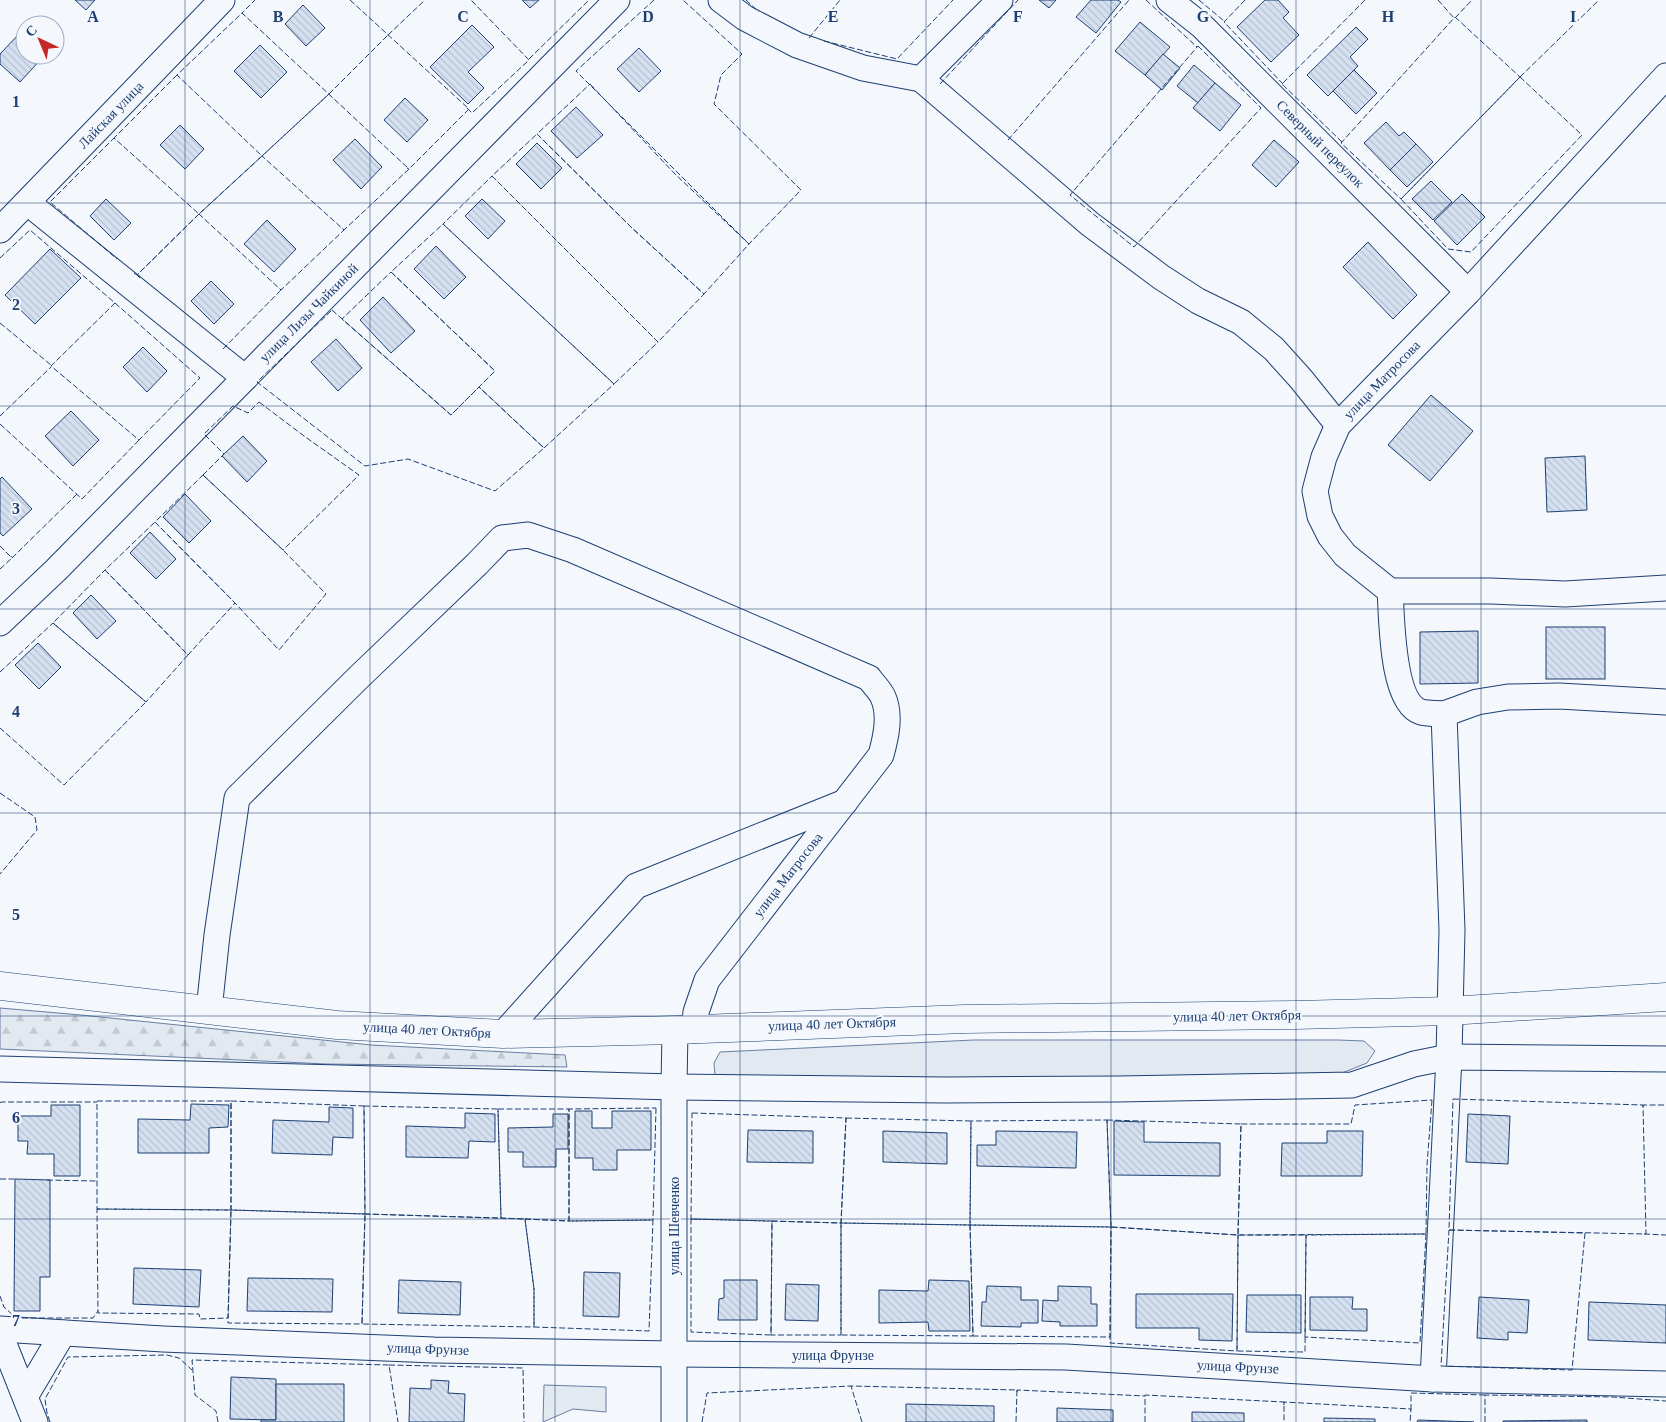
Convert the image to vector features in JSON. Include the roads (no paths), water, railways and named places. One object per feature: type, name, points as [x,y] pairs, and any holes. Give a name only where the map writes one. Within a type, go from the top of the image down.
[{"type":"main road","name":"улица 40 лет Октября","points":[[0,986],[337,1025],[503,1034],[685,1030],[965,1019],[1450,1011],[1666,997]]},
{"type":"street","name":"Лайская улица","points":[[0,230],[222,0]]},
{"type":"street","name":"улица Лизы Чайкиной","points":[[0,623],[56,570],[617,0]]},
{"type":"street","points":[[721,0],[745,18],[797,44],[863,68],[921,80],[1090,224],[1161,277],[1198,301],[1241,322],[1274,349],[1301,378],[1338,425]]},
{"type":"street","points":[[921,80],[1000,0]]},
{"type":"street","name":"Северный переулок","points":[[1169,0],[1202,26],[1468,292]]},
{"type":"street","name":"улица Матросова","points":[[1390,591],[1346,555],[1330,536],[1320,516],[1316,491],[1324,457],[1338,425],[1468,292],[1666,76]]},
{"type":"street","points":[[28,203],[245,378]]},
{"type":"street","name":"улица Матросова","points":[[209,1010],[217,934],[237,798],[502,538],[528,535],[573,550],[868,678],[883,697],[888,723],[881,755],[707,980],[696,1012],[685,1030]]},
{"type":"street","points":[[1666,588],[1565,594],[1492,591],[1390,591],[1396,667],[1400,683],[1412,707],[1421,712],[1444,714],[1477,702],[1508,698],[1559,696],[1666,702]]},
{"type":"street","points":[[1433,1379],[1450,1057],[1452,930],[1444,714]]},
{"type":"street","points":[[503,1034],[636,886],[845,802]]},
{"type":"street","name":"улица Шевченко","points":[[674,1422],[674,1087],[685,1030]]},
{"type":"street","points":[[0,1069],[674,1087],[954,1090],[1352,1085],[1414,1064],[1450,1057],[1666,1059]]},
{"type":"street","name":"улица Фрунзе","points":[[0,1329],[162,1339],[434,1350],[1066,1357],[1433,1379],[1666,1384]]},
{"type":"street","points":[[26,1395],[63,1333]]},
{"type":"street","points":[[0,1334],[26,1395],[35,1422]]}]
